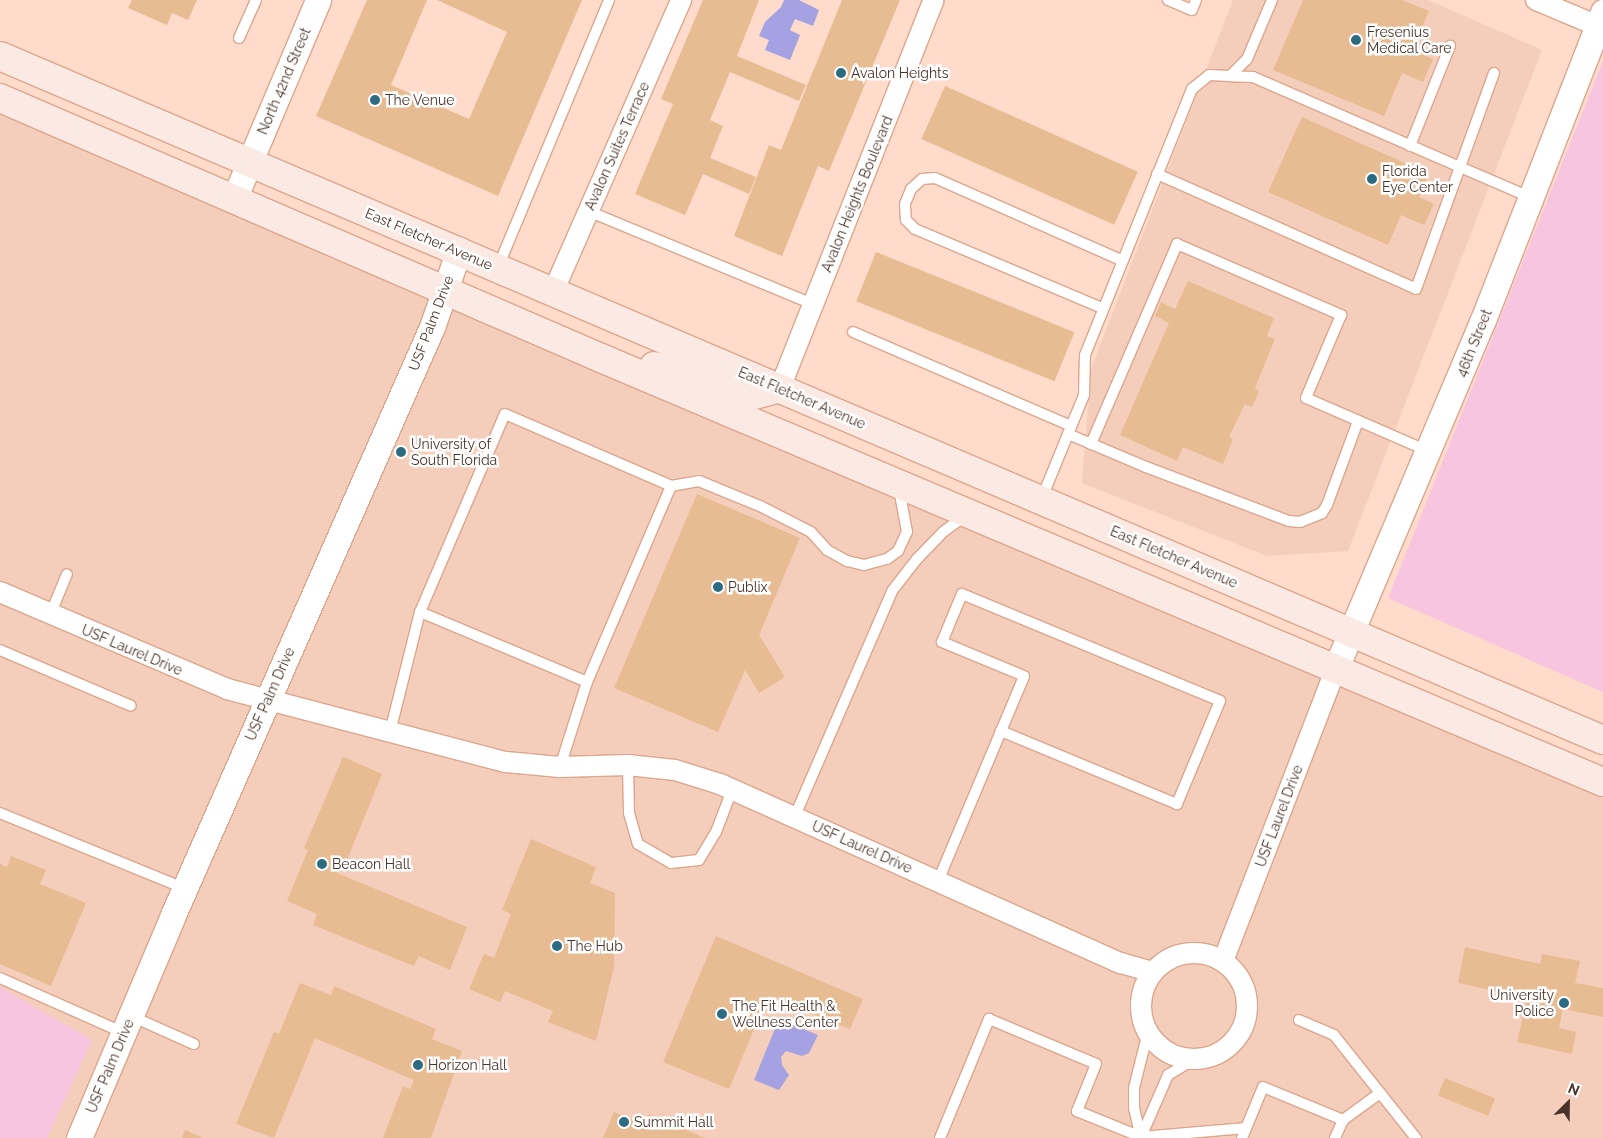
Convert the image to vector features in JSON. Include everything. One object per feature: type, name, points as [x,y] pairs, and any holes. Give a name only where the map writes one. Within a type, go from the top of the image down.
[{"type":"main road","name":"East Fletcher Avenue","points":[[0,56],[459,250],[553,292],[1603,740]]},
{"type":"main road","points":[[0,98],[601,358],[1603,782]]},
{"type":"main road","points":[[601,358],[701,378],[747,397],[780,388]]},
{"type":"street","name":"North 42nd Street","points":[[234,199],[318,0]]},
{"type":"street","name":"Avalon Suites Terrace","points":[[553,292],[681,0]]},
{"type":"street","name":"Avalon Heights Boulevard","points":[[780,388],[934,0]]},
{"type":"street","points":[[1536,0],[1600,19]]},
{"type":"street","name":"46th Street","points":[[1336,670],[1533,198],[1600,19]]},
{"type":"street","name":"USF Palm Drive","points":[[79,1138],[268,698],[432,327],[459,250]]},
{"type":"street","name":"USF Laurel Drive","points":[[0,592],[227,690],[268,698],[506,762],[560,767],[628,765],[675,770],[732,790],[1121,963],[1153,972]]},
{"type":"street","name":"USF Laurel Drive","points":[[1223,961],[1336,670]]},
{"type":"street","points":[[1188,953],[1206,954],[1223,961],[1236,973],[1244,987],[1247,1004],[1245,1021],[1238,1036],[1226,1048],[1211,1057],[1195,1059],[1178,1057],[1162,1049],[1148,1032],[1142,1020],[1141,1001],[1145,984],[1153,972],[1170,958],[1188,953]]},
{"type":"lane","points":[[240,38],[256,0]]},
{"type":"lane","points":[[497,268],[609,0]]},
{"type":"lane","points":[[1168,0],[1192,10],[1196,0]]},
{"type":"lane","points":[[1230,76],[1247,59],[1272,0]]},
{"type":"lane","points":[[1410,146],[1450,46]]},
{"type":"lane","points":[[1157,174],[1416,289],[1494,73]]},
{"type":"lane","points":[[1041,500],[1084,395],[1085,355],[1102,308],[1192,89],[1209,75],[1253,77],[1533,198]]},
{"type":"lane","points":[[1102,308],[915,229],[906,220],[905,204],[911,189],[922,179],[935,178],[1122,260]]},
{"type":"lane","points":[[588,211],[813,304]]},
{"type":"lane","points":[[1090,444],[1177,244],[1341,315],[1306,398],[1429,451]]},
{"type":"lane","points":[[854,332],[1070,430],[1090,444],[1289,521],[1300,522],[1322,513],[1327,505],[1358,420]]},
{"type":"lane","points":[[390,732],[420,612],[505,414],[671,486],[699,481],[802,526],[827,550],[847,561],[864,565],[893,556],[906,532],[903,499],[896,483]]},
{"type":"lane","points":[[560,767],[587,682],[671,486]]},
{"type":"lane","points":[[794,818],[892,591],[907,570],[943,532],[968,514]]},
{"type":"lane","points":[[50,615],[67,574]]},
{"type":"lane","points":[[938,881],[1024,676],[942,642],[962,594],[1220,700],[1177,804],[1001,731]]},
{"type":"lane","points":[[420,612],[587,682]]},
{"type":"lane","points":[[0,650],[131,706]]},
{"type":"lane","points":[[628,765],[628,813],[638,844],[671,863],[699,860],[716,832],[732,790]]},
{"type":"lane","points":[[0,813],[185,889]]},
{"type":"lane","points":[[0,978],[128,1024],[194,1044]]},
{"type":"lane","points":[[940,1138],[989,1019],[1096,1064],[1077,1110],[1141,1138],[1244,1133],[1263,1087],[1343,1120]]},
{"type":"lane","points":[[1299,1020],[1334,1035],[1416,1138]]},
{"type":"lane","points":[[1141,1138],[1134,1108],[1134,1088],[1136,1070],[1148,1032]]},
{"type":"lane","points":[[1141,1138],[1163,1082],[1168,1075],[1195,1059]]},
{"type":"lane","points":[[1335,1138],[1343,1120],[1380,1092]]},
{"type":"shaded area","points":[[1233,0],[1428,0],[1542,50],[1348,551],[1267,556],[1082,483],[1091,369]]},
{"type":"shaded area","points":[[1603,61],[1603,692],[1388,598]]},
{"type":"shaded area","name":"University of South Florida","points":[[0,111],[1603,794],[1603,1138],[0,1138]]},
{"type":"shaded area","points":[[0,987],[92,1040],[47,1138],[0,1138]]},
{"type":"water","points":[[784,0],[799,0],[819,10],[813,26],[795,19],[790,30],[800,35],[790,60],[765,50],[769,40],[759,36],[765,22],[781,7]]},
{"type":"water","points":[[779,1019],[818,1035],[809,1053],[802,1056],[786,1051],[781,1057],[782,1065],[789,1075],[779,1090],[754,1080]]},
{"type":"building","points":[[132,0],[197,0],[188,20],[172,13],[167,25],[128,8]]},
{"type":"building","name":"The Venue","points":[[367,0],[427,0],[391,85],[469,119],[507,32],[437,0],[582,0],[498,196],[316,116]]},
{"type":"building","points":[[703,0],[759,0],[737,56],[806,85],[799,101],[730,72],[710,120],[723,126],[710,158],[756,177],[749,194],[703,174],[685,215],[635,194],[673,104],[661,99]]},
{"type":"building","name":"Avalon Heights","points":[[842,0],[900,0],[829,171],[818,166],[782,256],[734,236],[769,145],[781,150]]},
{"type":"building","points":[[1303,0],[1402,0],[1429,11],[1412,50],[1433,59],[1423,82],[1402,73],[1384,116],[1273,70]]},
{"type":"building","points":[[945,86],[1138,172],[1114,225],[921,139]]},
{"type":"building","points":[[1302,117],[1429,174],[1419,197],[1434,204],[1424,225],[1401,215],[1388,245],[1268,192]]},
{"type":"building","points":[[876,252],[1074,332],[1055,381],[856,301]]},
{"type":"building","points":[[1188,281],[1274,318],[1267,336],[1275,339],[1255,388],[1259,392],[1252,407],[1245,404],[1229,437],[1233,439],[1223,464],[1183,447],[1177,461],[1120,435],[1169,323],[1155,316],[1161,302],[1175,309]]},
{"type":"building","name":"Publix","points":[[697,494],[800,538],[759,635],[785,677],[759,693],[745,670],[718,732],[614,688]]},
{"type":"building","name":"Beacon Hall","points":[[343,757],[382,774],[345,865],[341,863],[337,873],[467,927],[450,970],[419,956],[414,966],[313,925],[317,914],[287,901],[308,850],[304,848]]},
{"type":"building","name":"The Hub","points":[[531,839],[596,867],[590,883],[615,893],[614,967],[596,1041],[548,1022],[553,1011],[505,991],[500,1002],[469,989],[484,954],[494,958],[511,914],[502,910]]},
{"type":"building","points":[[11,856],[46,870],[40,884],[86,903],[51,986],[0,964],[0,864],[7,867]]},
{"type":"building","name":"The Fit Health & Wellness Center","points":[[716,936],[863,999],[850,1029],[768,996],[729,1089],[663,1062]]},
{"type":"building","name":"University Police","points":[[1465,947],[1540,964],[1542,954],[1580,961],[1575,983],[1603,988],[1603,1017],[1563,1009],[1559,1028],[1576,1032],[1572,1054],[1517,1042],[1527,998],[1458,983]]},
{"type":"building","name":"Horizon Hall","points":[[300,983],[331,995],[334,986],[436,1029],[432,1039],[462,1051],[431,1138],[383,1138],[403,1086],[410,1089],[414,1080],[315,1038],[274,1138],[236,1124],[274,1032],[279,1034]]},
{"type":"building","points":[[1445,1078],[1495,1098],[1488,1116],[1438,1096]]},
{"type":"building","name":"Summit Hall","points":[[614,1112],[645,1125],[649,1114],[705,1138],[603,1138]]},
{"type":"building","points":[[185,1130],[203,1138],[182,1138]]},
{"type":"place","name":"Fresenius Medical Care","points":[[1356,40]]},
{"type":"place","name":"Avalon Heights","points":[[841,73]]},
{"type":"place","name":"The Venue","points":[[375,100]]},
{"type":"place","name":"Florida Eye Center","points":[[1372,179]]},
{"type":"place","name":"University of South Florida","points":[[401,452]]},
{"type":"place","name":"Publix","points":[[718,587]]},
{"type":"place","name":"Beacon Hall","points":[[322,864]]},
{"type":"place","name":"The Hub","points":[[557,946]]},
{"type":"place","name":"University Police","points":[[1564,1003]]},
{"type":"place","name":"The Fit Health & Wellness Center","points":[[722,1014]]},
{"type":"place","name":"Horizon Hall","points":[[418,1065]]},
{"type":"place","name":"Summit Hall","points":[[624,1122]]}]
